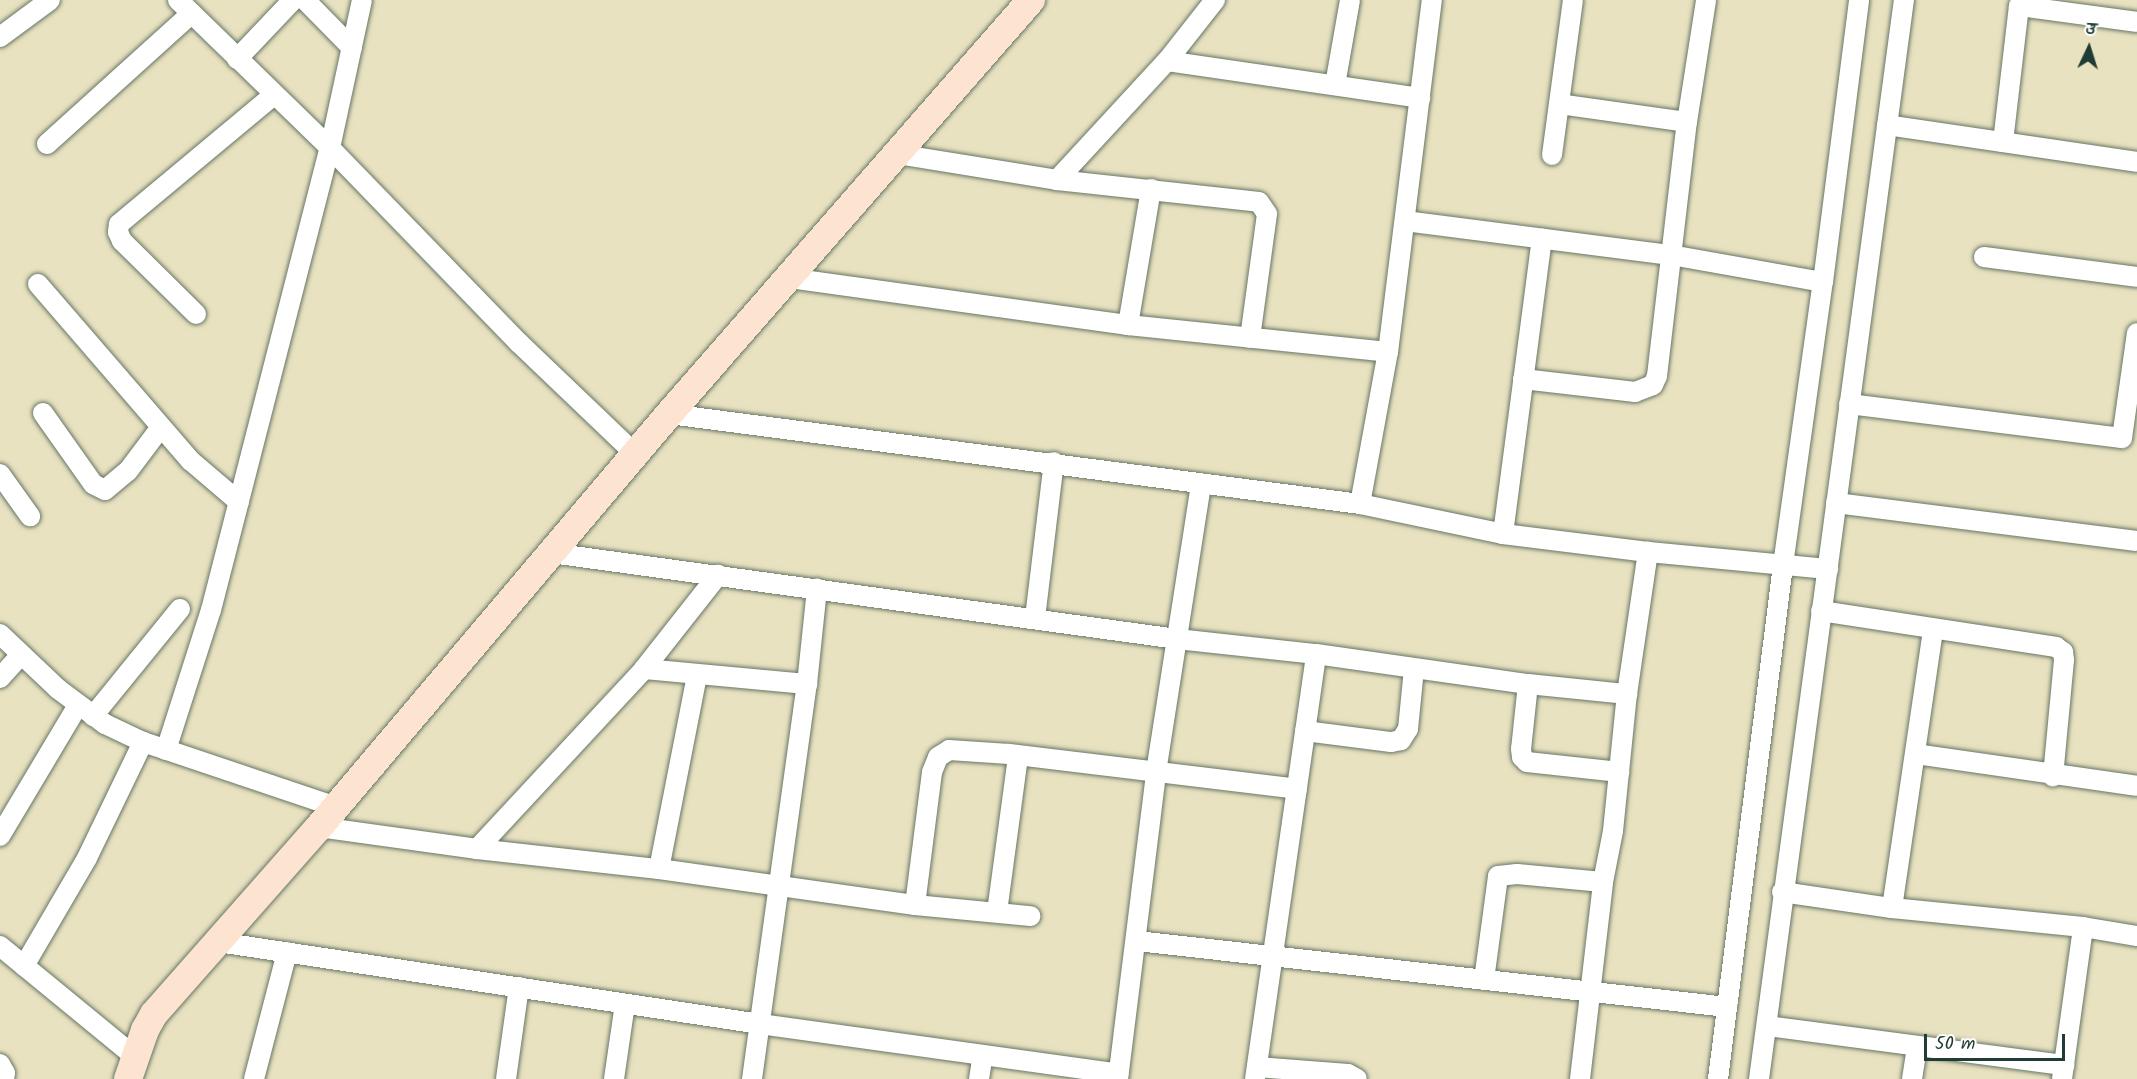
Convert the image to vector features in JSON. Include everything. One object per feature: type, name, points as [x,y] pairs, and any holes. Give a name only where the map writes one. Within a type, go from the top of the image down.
[{"type":"street","points":[[0,37],[50,0]]},
{"type":"street","points":[[237,59],[293,0]]},
{"type":"street","points":[[305,0],[351,48]]},
{"type":"street","points":[[166,750],[211,609],[239,502],[330,148],[362,0]]},
{"type":"street","points":[[0,946],[131,1068],[153,1014],[327,817],[669,414],[1031,0]]},
{"type":"street","points":[[1058,180],[1167,61],[1215,0]]},
{"type":"street","points":[[1335,85],[1350,0]]},
{"type":"street","points":[[1360,504],[1388,352],[1432,0]]},
{"type":"street","points":[[1552,155],[1573,0]]},
{"type":"street","points":[[1523,379],[1635,392],[1653,386],[1657,376],[1687,122],[1706,0]]},
{"type":"street","points":[[1718,1079],[1858,0]]},
{"type":"street","points":[[1759,1079],[1782,892],[1828,569],[1904,0]]},
{"type":"street","points":[[2003,142],[2019,6],[2137,22]]},
{"type":"street","points":[[47,144],[185,7],[330,148],[519,344],[636,455]]},
{"type":"street","points":[[1167,61],[1420,98]]},
{"type":"street","points":[[196,314],[122,241],[118,232],[119,224],[274,95]]},
{"type":"street","points":[[1559,104],[1687,122]]},
{"type":"street","points":[[1887,125],[2137,162]]},
{"type":"street","points":[[897,154],[1058,180],[1259,202],[1268,214],[1250,338]]},
{"type":"street","points":[[1128,325],[1151,189]]},
{"type":"street","points":[[1405,221],[1671,255],[1823,282]]},
{"type":"street","points":[[1503,534],[1542,239]]},
{"type":"street","points":[[1984,257],[2137,277]]},
{"type":"street","points":[[789,278],[1128,325],[1388,352]]},
{"type":"street","points":[[38,284],[202,474],[239,502]]},
{"type":"street","points":[[1850,404],[2122,438],[2137,333]]},
{"type":"street","points":[[43,412],[93,484],[105,490],[128,471],[161,427]]},
{"type":"street","points":[[669,414],[1054,462],[1360,504],[1503,534],[1648,552],[1828,569]]},
{"type":"street","points":[[1035,618],[1054,462]]},
{"type":"street","points":[[0,474],[30,516]]},
{"type":"street","points":[[218,942],[1119,1076],[1156,772],[1201,483]]},
{"type":"street","points":[[1836,503],[2137,541]]},
{"type":"street","points":[[1580,1079],[1603,882],[1613,831],[1627,694],[1648,552]]},
{"type":"street","points":[[551,553],[1177,639],[1316,654],[1528,684],[1627,694]]},
{"type":"street","points":[[477,849],[644,669],[718,575]]},
{"type":"street","points":[[752,1079],[807,684],[817,590]]},
{"type":"street","points":[[0,836],[86,710],[180,609]]},
{"type":"street","points":[[1821,611],[2056,647],[2063,652],[2053,776]]},
{"type":"street","points":[[1892,908],[1933,629]]},
{"type":"street","points":[[0,634],[21,655],[86,710],[143,742],[327,817],[477,849],[659,869],[915,904],[1029,916]]},
{"type":"street","points":[[1316,654],[1271,955],[1256,1073],[1348,1074],[1357,1079]]},
{"type":"street","points":[[0,678],[21,655]]},
{"type":"street","points":[[644,669],[807,684]]},
{"type":"street","points":[[1305,731],[1390,742],[1401,740],[1408,729],[1414,669]]},
{"type":"street","points":[[659,869],[697,675]]},
{"type":"street","points":[[1528,684],[1521,749],[1522,757],[1527,762],[1619,772]]},
{"type":"street","points":[[24,966],[87,858],[143,742]]},
{"type":"street","points":[[915,904],[932,772],[938,757],[949,750],[1297,789]]},
{"type":"street","points":[[1916,754],[2053,776],[2137,786]]},
{"type":"street","points":[[997,912],[1018,756]]},
{"type":"street","points":[[1484,980],[1498,876],[1517,874],[1603,882]]},
{"type":"street","points":[[1782,892],[1892,908],[2083,927],[2137,936]]},
{"type":"street","points":[[1767,1026],[1917,1046],[2063,1072],[2083,927]]},
{"type":"street","points":[[1137,941],[1727,1007]]},
{"type":"street","points":[[259,1078],[287,952]]},
{"type":"street","points":[[506,1079],[519,987]]},
{"type":"street","points":[[615,1079],[625,1004]]},
{"type":"street","points":[[1912,1079],[1917,1046]]},
{"type":"street","points":[[979,1079],[983,1055]]},
{"type":"street","points":[[0,1064],[5,1073],[4,1079]]}]
